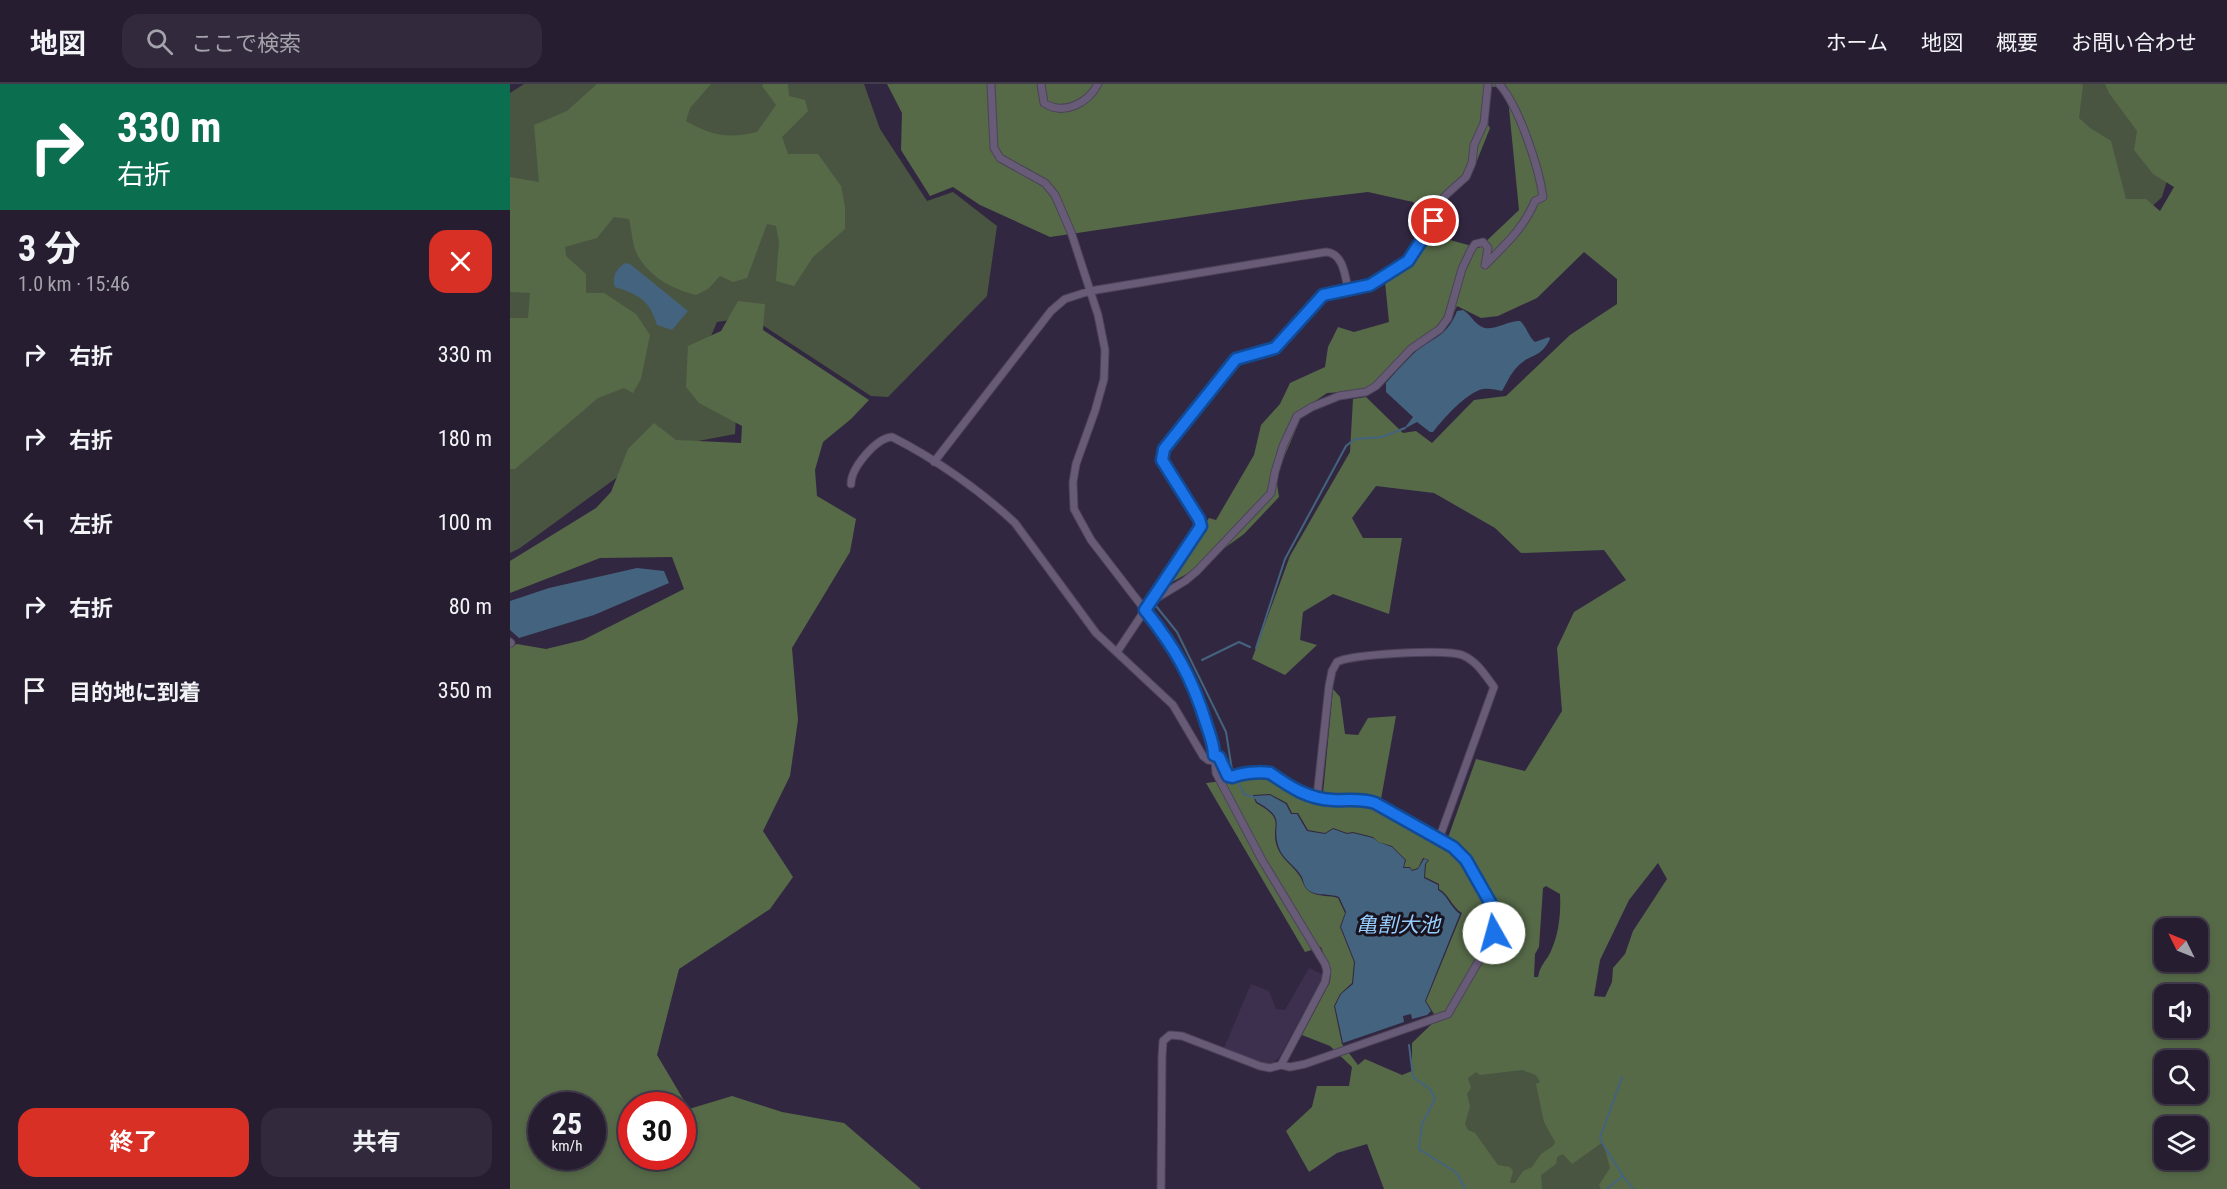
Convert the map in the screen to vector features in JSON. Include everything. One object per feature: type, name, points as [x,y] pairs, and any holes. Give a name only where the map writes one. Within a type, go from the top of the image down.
[{"type":"street","points":[[991,84],[994,147],[1000,158],[1045,183],[1063,208],[1098,315],[1105,350],[1104,372],[1098,403],[1076,464],[1073,482],[1074,509],[1091,540],[1175,650],[1189,674],[1197,695],[1216,773],[1262,860],[1320,955],[1327,971],[1325,982],[1281,1065]]},
{"type":"street","points":[[1041,84],[1044,103],[1060,109],[1075,106],[1090,97],[1098,84]]},
{"type":"street","points":[[1117,652],[1201,526],[1199,519],[1162,460],[1164,449],[1236,359],[1275,348],[1319,298],[1327,294],[1370,285],[1411,259],[1434,221],[1437,205],[1466,177],[1474,146],[1484,123],[1488,84]]},
{"type":"street","points":[[1154,598],[1178,586],[1197,571],[1271,493],[1283,446],[1298,416],[1312,407],[1339,396],[1366,392],[1376,386],[1411,349],[1440,329],[1448,318],[1462,269],[1475,244],[1483,242],[1488,248],[1485,265],[1516,235],[1535,201],[1543,198],[1539,174],[1519,118],[1506,92],[1499,84]]},
{"type":"street","points":[[934,462],[1056,304],[1065,299],[1090,291],[1326,252],[1332,252],[1338,256],[1348,289]]},
{"type":"street","points":[[851,484],[853,473],[873,446],[885,437],[892,437],[902,442],[934,462],[1000,509],[1015,523],[1096,633],[1173,705],[1203,756],[1208,760],[1219,757],[1228,776],[1270,773],[1303,795],[1330,800],[1364,800],[1375,803],[1453,847],[1466,860],[1495,911],[1492,938],[1448,1014],[1305,1064],[1290,1067],[1260,1066],[1182,1036],[1170,1035],[1163,1041],[1161,1189]]},
{"type":"street","points":[[1317,797],[1329,686],[1332,671],[1337,662],[1348,658],[1418,653],[1447,652],[1461,655],[1475,663],[1494,687],[1439,839]]},
{"type":"shaded area","points":[[1309,968],[1324,975],[1280,1056],[1270,1066],[1224,1048],[1251,984],[1269,991],[1276,1009],[1285,1010]]},
{"type":"green space","points":[[524,84],[864,84],[880,129],[927,201],[953,192],[997,226],[987,296],[888,397],[871,396],[750,317],[717,322],[694,375],[736,416],[735,434],[656,449],[510,553],[510,93]]},
{"type":"green space","points":[[597,84],[711,84],[690,108],[686,121],[712,133],[728,136],[757,132],[776,105],[762,86],[763,84],[788,84],[789,96],[805,100],[808,111],[782,137],[788,154],[818,154],[841,186],[845,207],[845,229],[813,257],[794,286],[776,281],[779,242],[776,226],[767,224],[747,278],[733,282],[720,276],[708,289],[696,295],[670,286],[649,270],[636,252],[629,219],[614,217],[597,238],[565,247],[566,256],[586,274],[586,293],[604,293],[636,314],[650,335],[641,379],[633,393],[624,388],[598,398],[515,469],[510,469],[510,318],[528,318],[530,293],[510,292],[510,177],[539,182],[534,125],[567,111]]},
{"type":"green space","points":[[887,84],[2081,84],[2083,85],[2079,118],[2111,141],[2126,199],[2146,199],[2160,211],[2174,187],[2153,174],[2134,150],[2137,131],[2105,84],[2227,84],[2227,1189],[1601,1189],[1599,1185],[1610,1168],[1603,1142],[1572,1164],[1563,1154],[1557,1157],[1556,1164],[1541,1175],[1542,1189],[1384,1189],[1367,1144],[1337,1153],[1309,1172],[1286,1131],[1312,1107],[1317,1086],[1349,1086],[1352,1067],[1330,1046],[1302,1035],[1330,982],[1331,972],[1321,947],[1305,952],[1206,783],[1265,776],[1295,796],[1322,804],[1333,689],[1340,697],[1345,734],[1358,735],[1368,718],[1396,716],[1379,810],[1445,846],[1476,759],[1525,771],[1562,711],[1557,648],[1574,612],[1626,580],[1604,550],[1521,553],[1495,528],[1434,493],[1376,486],[1352,518],[1363,538],[1402,538],[1389,614],[1333,594],[1303,612],[1300,640],[1317,645],[1285,675],[1252,659],[1290,556],[1350,452],[1353,399],[1366,397],[1403,433],[1416,431],[1432,443],[1474,400],[1506,396],[1570,335],[1617,304],[1617,279],[1584,252],[1537,298],[1498,316],[1481,318],[1457,306],[1448,325],[1412,352],[1375,390],[1327,393],[1295,415],[1299,422],[1276,476],[1279,497],[1244,534],[1194,570],[1172,582],[1168,580],[1209,518],[1216,520],[1254,455],[1261,425],[1280,404],[1290,383],[1325,367],[1328,347],[1338,327],[1354,332],[1389,322],[1385,282],[1411,264],[1432,235],[1479,248],[1519,210],[1507,88],[1485,86],[1482,115],[1490,128],[1474,168],[1428,220],[1413,202],[1368,192],[1050,237],[980,205],[953,187],[930,196],[901,150],[902,113]],"holes":[[[1270,794],[1287,803],[1292,813],[1298,813],[1308,830],[1325,833],[1333,828],[1347,833],[1353,832],[1373,837],[1378,842],[1392,846],[1406,860],[1404,867],[1410,867],[1412,870],[1418,868],[1423,858],[1429,860],[1426,864],[1425,877],[1439,884],[1439,889],[1462,913],[1426,1001],[1437,1019],[1412,1043],[1412,1071],[1402,1075],[1365,1059],[1358,1065],[1342,1044],[1334,1006],[1340,994],[1352,983],[1354,962],[1340,927],[1345,913],[1338,898],[1315,894],[1307,889],[1278,849],[1275,819],[1272,814],[1256,803],[1253,795]],[[1658,863],[1667,879],[1633,931],[1625,954],[1613,968],[1612,982],[1605,997],[1594,996],[1600,960],[1629,900]],[[1546,886],[1560,894],[1559,923],[1551,951],[1538,977],[1534,977],[1535,954],[1539,947],[1543,888]],[[1522,1070],[1536,1075],[1540,1082],[1536,1084],[1544,1122],[1555,1142],[1541,1154],[1532,1167],[1523,1171],[1515,1183],[1510,1183],[1513,1171],[1510,1167],[1498,1165],[1475,1133],[1468,1130],[1465,1124],[1470,1106],[1467,1094],[1471,1088],[1468,1078],[1476,1072],[1480,1075]]]},
{"type":"green space","points":[[1929,84],[2121,84],[2169,174],[2162,197],[2143,215]]},
{"type":"green space","points":[[738,301],[765,304],[763,330],[869,400],[851,419],[823,442],[815,470],[817,496],[856,519],[850,552],[792,648],[798,720],[790,776],[763,831],[793,877],[770,909],[679,969],[657,1055],[679,1092],[618,1092],[618,1170],[696,1170],[696,1107],[732,1096],[782,1112],[844,1123],[921,1189],[510,1189],[510,647],[517,644],[546,649],[583,640],[684,589],[672,557],[600,558],[510,593],[510,561],[596,508],[611,492],[628,449],[654,423],[676,440],[741,443],[742,426],[699,403],[686,387],[688,346],[721,331]]},
{"type":"green space","points":[[1541,1017],[1635,1180],[1625,1189],[1496,1189],[1433,1077]]},
{"type":"water","points":[[626,263],[688,311],[672,330],[657,325],[650,309],[642,299],[615,287],[616,273]]},
{"type":"water","points":[[1463,310],[1482,327],[1491,328],[1520,321],[1535,342],[1549,337],[1550,339],[1543,350],[1518,366],[1502,391],[1483,389],[1470,395],[1449,413],[1433,432],[1417,422],[1404,429],[1413,417],[1386,392],[1386,383],[1412,355],[1448,327],[1457,311]]},
{"type":"water","points":[[637,568],[664,571],[669,583],[594,615],[519,638],[510,630],[510,601],[549,588]]},
{"type":"water","name":"亀割大池","points":[[1270,795],[1286,804],[1291,814],[1297,814],[1307,831],[1325,834],[1333,829],[1347,834],[1353,833],[1373,838],[1392,847],[1405,860],[1403,868],[1410,868],[1412,871],[1418,869],[1424,859],[1428,860],[1425,864],[1424,878],[1438,885],[1438,890],[1460,914],[1425,1001],[1431,1011],[1427,1015],[1412,1019],[1411,1014],[1403,1016],[1404,1022],[1343,1043],[1335,1006],[1341,994],[1353,984],[1355,962],[1341,927],[1346,912],[1339,897],[1308,890],[1300,874],[1281,852],[1277,840],[1276,818],[1273,813],[1257,802],[1254,796]]},
{"type":"waterway","points":[[1256,648],[1285,559],[1346,446],[1355,439],[1382,437],[1405,428]]},
{"type":"waterway","points":[[1156,606],[1177,632],[1226,732],[1232,770],[1244,794],[1256,798]]},
{"type":"waterway","points":[[1202,660],[1239,642],[1250,647]]},
{"type":"waterway","points":[[1409,1045],[1413,1077],[1430,1089],[1435,1099],[1422,1124],[1419,1149],[1457,1173],[1465,1189]]},
{"type":"waterway","points":[[1622,1077],[1600,1138],[1623,1176]]},
{"type":"waterway","points":[[1607,1189],[1623,1176],[1633,1189]]},
{"type":"route","points":[[1434,221],[1411,259],[1370,285],[1323,295],[1275,348],[1236,359],[1164,449],[1162,460],[1199,519],[1201,526],[1145,610],[1175,650],[1189,674],[1214,755],[1219,757],[1223,763],[1228,776],[1270,773],[1303,795],[1330,800],[1364,800],[1375,803],[1453,847],[1466,860],[1495,911],[1494,933]]}]
